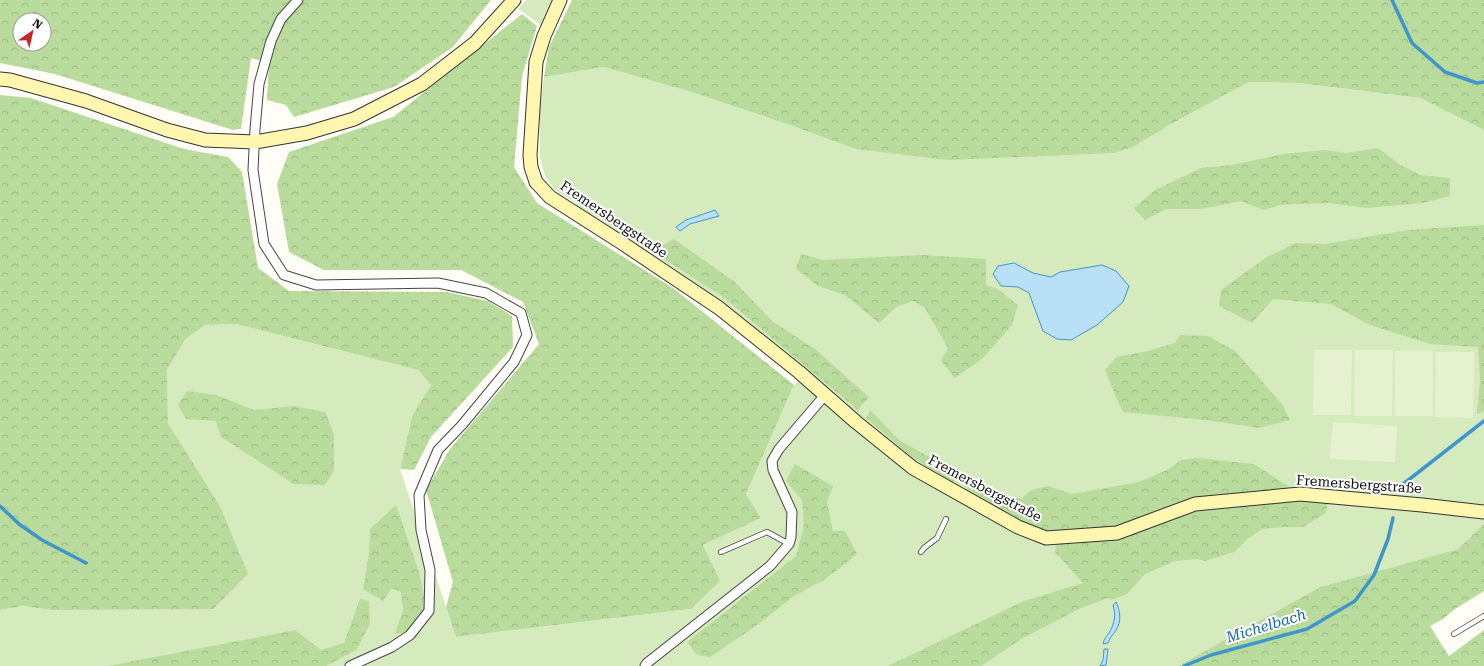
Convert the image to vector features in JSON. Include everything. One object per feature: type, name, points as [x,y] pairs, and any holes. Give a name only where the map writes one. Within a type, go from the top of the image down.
[{"type":"main road","points":[[0,79],[10,80],[86,101],[167,130],[205,140],[255,142],[307,134],[354,119],[422,84],[475,44],[514,0]]},
{"type":"main road","name":"Fremersbergstraße","points":[[560,0],[544,36],[536,62],[530,155],[531,167],[536,182],[550,197],[719,308],[913,468],[1018,527],[1046,538],[1117,533],[1195,504],[1300,494],[1484,512]]},
{"type":"street","points":[[298,0],[282,19],[271,41],[259,84],[255,117],[253,170],[264,244],[284,275],[316,285],[438,283],[486,293],[521,313],[527,335],[514,362],[462,425],[438,450],[419,495],[421,530],[430,570],[429,611],[410,635],[392,647],[350,666]]},
{"type":"street","points":[[645,666],[666,647],[770,566],[789,544],[791,537],[792,512],[773,470],[772,461],[779,449],[825,395]]},
{"type":"lane","points":[[921,552],[937,538],[946,519]]},
{"type":"lane","points":[[721,552],[767,532],[789,544]]},
{"type":"lane","points":[[1454,634],[1484,616]]},
{"type":"green space","points":[[0,0],[491,0],[453,47],[394,87],[294,117],[286,105],[267,100],[269,63],[251,58],[241,129],[233,130],[55,74],[0,63]]},
{"type":"green space","points":[[526,0],[552,0],[541,25],[518,9]]},
{"type":"green space","points":[[572,0],[1484,0],[1484,130],[1420,98],[1299,83],[1249,82],[1173,123],[1133,147],[1114,153],[948,160],[855,149],[790,125],[691,92],[604,67],[544,77],[549,47]]},
{"type":"green space","points":[[522,14],[537,26],[522,76],[514,167],[537,203],[673,288],[794,385],[746,494],[761,518],[703,545],[720,581],[691,609],[456,637],[446,607],[453,582],[426,490],[450,449],[539,344],[523,302],[461,270],[324,270],[289,252],[277,184],[289,152],[393,117]]},
{"type":"green space","points":[[604,67],[691,92],[790,125],[855,149],[1133,147],[1173,123],[1249,82],[1299,83],[1420,98],[1484,130],[1484,524],[1458,549],[1320,587],[1178,666],[0,666],[0,610],[23,606],[51,610],[220,506],[168,423],[167,370],[185,340],[205,325],[236,324],[418,370],[431,385],[412,416],[400,469],[456,637],[691,609],[719,581],[703,545],[761,518],[746,494],[794,385],[810,374],[690,280],[648,251],[645,252],[575,206],[577,204],[555,190],[545,176],[540,158],[540,104],[544,77]]},
{"type":"green space","points":[[0,95],[31,98],[184,149],[228,157],[242,172],[258,268],[289,291],[447,292],[488,301],[512,316],[513,347],[431,437],[414,470],[400,469],[412,416],[431,385],[418,370],[236,324],[205,325],[185,340],[167,370],[168,423],[220,506],[248,574],[213,609],[51,610],[23,606],[0,610]]},
{"type":"green space","points":[[1378,148],[1399,164],[1420,175],[1450,178],[1450,196],[1423,203],[1367,208],[1329,203],[1280,205],[1264,210],[1241,201],[1201,209],[1166,209],[1145,220],[1134,208],[1155,190],[1201,168],[1232,165],[1284,154],[1325,150],[1346,153]]},
{"type":"green space","points":[[1484,225],[1484,411],[1477,414],[1480,380],[1478,347],[1430,344],[1370,325],[1331,304],[1273,299],[1252,323],[1219,306],[1221,290],[1264,259],[1295,243],[1325,244],[1408,230]]},
{"type":"green space","points":[[674,239],[735,282],[772,321],[815,349],[869,397],[858,410],[723,297],[652,251]]},
{"type":"green space","points":[[801,254],[822,260],[921,255],[986,259],[986,285],[998,289],[1018,305],[1012,325],[983,358],[955,378],[941,361],[948,348],[925,308],[913,301],[896,307],[879,323],[845,295],[818,286],[796,269]]},
{"type":"green space","points":[[1180,335],[1208,336],[1235,351],[1283,405],[1290,420],[1259,428],[1206,420],[1123,412],[1105,370],[1116,357],[1148,351],[1175,343]]},
{"type":"green space","points":[[1314,350],[1352,350],[1351,415],[1313,415]]},
{"type":"green space","points":[[1355,350],[1393,350],[1392,416],[1354,416]]},
{"type":"green space","points":[[1395,351],[1433,351],[1433,416],[1395,416]]},
{"type":"green space","points":[[1436,352],[1474,352],[1473,418],[1435,417]]},
{"type":"green space","points":[[187,391],[216,395],[254,410],[294,406],[325,412],[334,434],[334,471],[325,485],[294,484],[221,437],[216,421],[186,419],[178,405]]},
{"type":"green space","points":[[870,410],[899,440],[961,473],[952,483],[912,457],[866,418]]},
{"type":"green space","points":[[1333,422],[1397,426],[1395,462],[1330,459]]},
{"type":"green space","points":[[1197,458],[1254,464],[1300,494],[1195,504],[1117,533],[1046,538],[963,495],[972,481],[1000,497],[1021,499],[1031,490],[1048,486],[1072,494],[1139,482],[1169,469],[1181,460]]},
{"type":"green space","points":[[795,464],[833,486],[827,502],[833,531],[845,531],[857,554],[822,581],[794,596],[753,628],[710,657],[697,655],[687,642],[796,556],[804,526],[802,500],[786,481]]},
{"type":"green space","points":[[1286,499],[1328,502],[1326,513],[1303,527],[1262,529],[1247,539],[1234,552],[1205,561],[1198,559],[1175,561],[1145,574],[1127,594],[1111,600],[1108,598],[1081,608],[1023,638],[981,666],[888,666],[1024,601],[1083,583],[1055,552],[1056,543],[1193,511],[1236,507]]},
{"type":"green space","points":[[396,505],[419,572],[426,607],[406,632],[395,634],[403,610],[401,592],[392,588],[383,601],[363,589],[369,554],[370,529]]},
{"type":"green space","points":[[1484,524],[1484,591],[1430,626],[1449,656],[1484,630],[1484,666],[1178,666],[1320,587],[1458,549]]},
{"type":"green space","points":[[360,599],[369,601],[370,624],[356,650],[326,666],[108,666],[295,630],[321,650],[344,643]]},
{"type":"water","points":[[715,210],[719,216],[690,224],[680,231],[676,227],[686,220]]},
{"type":"water","points":[[1014,263],[1033,273],[1051,277],[1060,272],[1102,265],[1116,271],[1129,286],[1123,302],[1097,325],[1071,340],[1057,339],[1043,331],[1029,293],[1018,287],[1001,286],[993,274],[998,266]]},
{"type":"water","points":[[1116,602],[1119,609],[1120,620],[1118,627],[1108,643],[1103,644],[1114,622],[1115,616],[1113,605]]},
{"type":"water","points":[[1104,649],[1108,649],[1106,665],[1100,666],[1103,660]]},
{"type":"waterway","points":[[1392,0],[1412,43],[1445,72],[1477,83],[1484,82]]},
{"type":"waterway","name":"Michelbach","points":[[1402,485],[1484,421]]},
{"type":"waterway","points":[[0,506],[19,524],[42,540],[86,563]]},
{"type":"waterway","name":"Michelbach","points":[[1184,666],[1211,655],[1307,629],[1355,601],[1374,575],[1388,539],[1393,518]]}]
